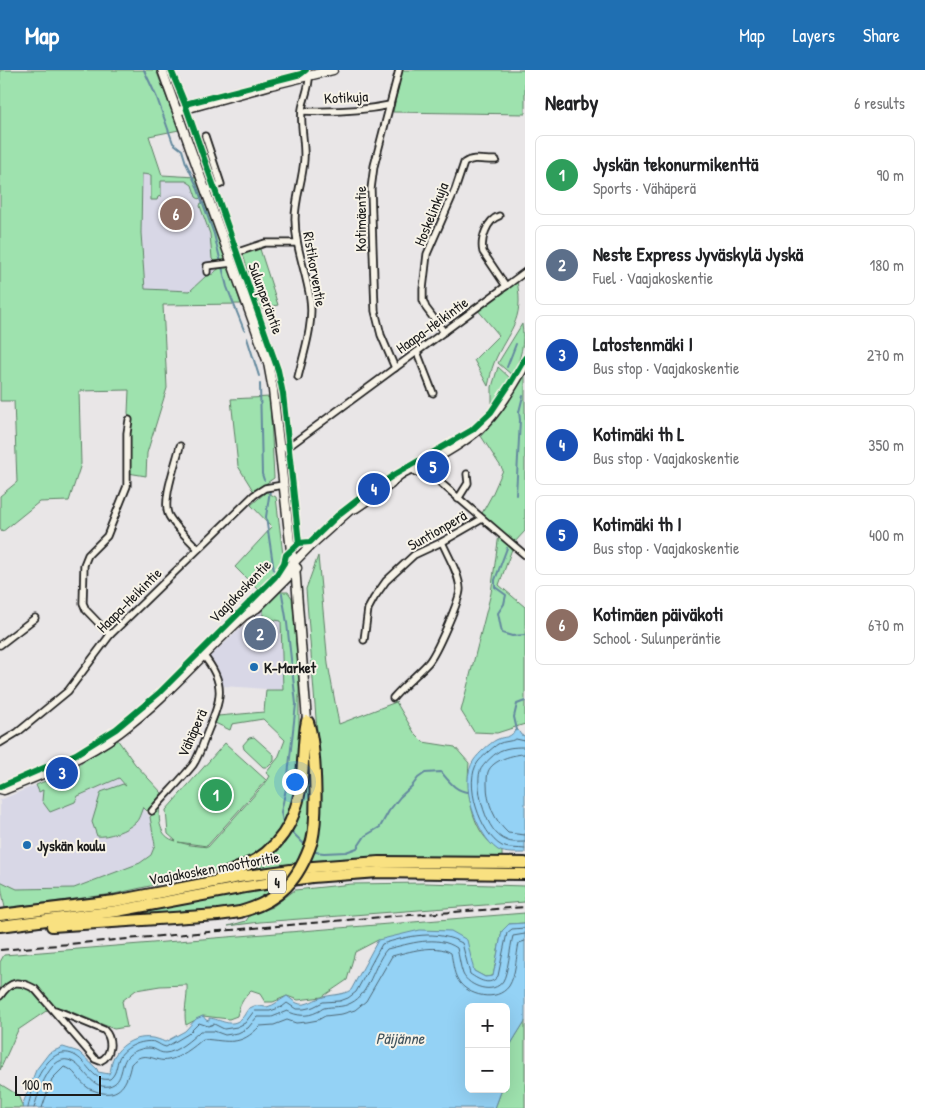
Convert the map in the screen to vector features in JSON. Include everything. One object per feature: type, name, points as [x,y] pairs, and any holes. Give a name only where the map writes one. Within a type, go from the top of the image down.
[{"type":"highway","points":[[32,923],[48,926],[218,915],[240,912],[268,902],[286,887],[300,871],[312,841],[315,812],[315,781],[311,732],[307,721]]},
{"type":"highway","points":[[209,883],[260,857],[272,848],[287,829],[298,802],[302,782],[304,732],[307,721]]},
{"type":"highway","name":"Vaajakosken moottoritie","points":[[0,916],[115,901],[209,883],[313,867],[379,862],[525,863]]},
{"type":"highway","name":"Vaajakosken moottoritie","points":[[0,926],[117,911],[245,887],[312,877],[378,872],[525,874]]},
{"type":"street","name":"Sulunperäntie","points":[[162,70],[229,255],[228,264],[268,363],[272,380],[283,485],[295,566],[307,721]]},
{"type":"street","points":[[178,111],[313,73],[333,70]]},
{"type":"street","name":"Kotimäentie","points":[[395,368],[381,335],[375,311],[371,189],[374,166],[399,70]]},
{"type":"street","name":"Ristikorventie","points":[[298,377],[311,317],[310,298],[296,242],[295,218],[304,158],[302,111],[309,81],[313,73]]},
{"type":"street","name":"Kotikuja","points":[[302,111],[329,112],[372,109],[390,105]]},
{"type":"street","points":[[205,136],[221,184],[206,190]]},
{"type":"street","name":"Hoskelinkuja","points":[[444,332],[426,308],[424,300],[423,289],[427,254],[455,190],[464,163],[474,158],[487,161],[496,160]]},
{"type":"street","points":[[499,216],[490,223],[482,240],[482,247],[483,252],[506,286]]},
{"type":"street","points":[[229,255],[265,243],[296,242]]},
{"type":"street","points":[[207,272],[207,266],[228,264]]},
{"type":"street","name":"Haapa-Heikintie","points":[[280,448],[288,447],[525,272]]},
{"type":"street","points":[[417,352],[433,393]]},
{"type":"street","name":"Vaajakoskentie","points":[[1,791],[58,767],[119,733],[162,696],[245,614],[257,608],[295,566],[354,514],[356,508],[391,484],[397,483],[415,472],[485,424],[525,365]]},
{"type":"street","points":[[110,635],[86,610],[83,603],[84,565],[88,555],[107,536],[127,486],[127,433],[129,420]]},
{"type":"street","points":[[180,446],[167,506],[169,516],[198,550]]},
{"type":"street","points":[[420,467],[525,555]]},
{"type":"street","points":[[458,498],[468,482],[468,474]]},
{"type":"street","name":"Haapa-Heikintie","points":[[0,743],[18,732],[68,691],[110,635],[254,495],[265,488],[283,485]]},
{"type":"street","name":"Suntionperä","points":[[364,640],[368,609],[386,581],[414,555],[442,542],[482,518]]},
{"type":"street","points":[[393,698],[434,654],[456,603],[460,589],[442,542]]},
{"type":"street","points":[[0,645],[35,618]]},
{"type":"street","name":"Vähäperä","points":[[152,811],[196,760],[217,708],[220,693],[217,675],[213,666],[203,655]]},
{"type":"street","points":[[0,996],[10,985],[22,983],[35,989],[55,1010],[95,1059],[100,1060],[107,1057],[110,1040],[108,1033],[55,1010]]},
{"type":"shaded area","points":[[142,174],[196,177],[204,194],[229,268],[223,267],[213,274],[207,275],[190,291],[145,290],[141,233]]},
{"type":"shaded area","points":[[263,608],[264,618],[281,621],[283,690],[223,686],[215,663],[209,657]]},
{"type":"shaded area","points":[[119,778],[150,817],[155,845],[151,855],[140,863],[74,888],[17,889],[0,881],[0,800],[36,785],[39,791],[64,781],[78,796]]},
{"type":"green space","points":[[0,70],[156,70],[179,130],[149,136],[162,175],[196,177],[203,195],[199,199],[196,197],[192,185],[186,181],[161,181],[161,196],[157,200],[151,200],[151,175],[142,174],[141,233],[145,289],[190,291],[207,275],[213,274],[220,268],[229,268],[241,304],[163,305],[167,388],[147,453],[146,476],[128,473],[129,390],[79,391],[81,464],[69,501],[39,502],[2,532],[0,529],[0,496],[17,482],[14,401],[0,401]]},
{"type":"green space","points":[[402,70],[525,70],[525,114],[393,112]]},
{"type":"green space","points":[[201,203],[205,203],[225,256],[224,261],[216,263],[212,259],[210,234],[200,206]]},
{"type":"green space","points":[[259,246],[278,305],[261,309],[242,252]]},
{"type":"green space","points":[[517,281],[519,306],[517,316],[494,363],[488,386],[474,360],[499,335],[477,309]]},
{"type":"green space","points":[[522,324],[522,351],[512,375],[498,363]]},
{"type":"green space","points":[[498,367],[510,378],[492,406],[492,387]]},
{"type":"green space","points":[[525,371],[525,531],[513,544],[480,517],[503,470],[481,436],[500,413]]},
{"type":"green space","points":[[270,397],[274,478],[254,492],[238,466],[231,399]]},
{"type":"green space","points":[[266,492],[276,497],[283,555],[279,567],[258,590],[235,567],[272,527],[251,505]]},
{"type":"green space","points":[[499,534],[512,549],[499,585],[525,607],[525,724],[497,733],[474,732],[461,711],[491,593]]},
{"type":"green space","points":[[318,556],[328,664],[339,724],[396,702],[415,734],[423,742],[455,747],[469,763],[470,800],[477,824],[483,835],[502,851],[502,858],[379,857],[328,860],[241,872],[290,830],[307,733],[317,834],[320,830],[322,796],[306,589]]},
{"type":"green space","points":[[280,592],[288,592],[292,598],[299,676],[299,763],[294,800],[287,819],[277,836],[253,856],[217,871],[114,894],[5,908],[0,881],[17,889],[74,888],[140,863],[151,855],[155,845],[150,817],[160,805],[159,816],[163,832],[170,839],[176,841],[168,834],[166,810],[225,743],[266,780],[207,846],[178,842],[208,847],[267,781],[270,776],[266,773],[278,758],[285,740],[263,719],[232,724],[230,730],[215,723],[218,716],[264,712],[266,690],[283,690],[281,621],[263,618],[263,608]]},
{"type":"green space","points":[[254,737],[274,755],[274,761],[268,767],[263,767],[244,749],[243,745],[249,738]]},
{"type":"green space","points":[[117,739],[135,764],[162,793],[147,811],[143,807],[136,822],[123,830],[112,835],[97,836],[92,822],[101,792],[123,784],[126,786],[119,778],[78,796],[75,802],[50,812],[42,801],[43,790],[39,792],[36,785],[71,770]]},
{"type":"green space","points":[[424,883],[525,886],[525,902],[228,926],[246,921],[250,915],[272,907],[295,890],[352,884]]},
{"type":"green space","points":[[282,886],[260,901],[225,911],[107,919]]},
{"type":"green space","points":[[525,913],[525,923],[509,924],[502,931],[493,976],[485,977],[474,971],[378,940],[355,952],[347,980],[322,997],[298,1000],[287,996],[273,1002],[265,1002],[260,994],[251,991],[242,1002],[237,1016],[229,1019],[203,1016],[186,1025],[187,985],[160,986],[136,990],[122,1001],[127,1027],[114,1029],[62,1008],[49,1009],[18,1030],[0,1070],[0,962],[4,955]]},
{"type":"green space","points":[[525,1021],[525,1108],[495,1108],[501,1093],[510,1093],[510,1045]]},
{"type":"green space","points":[[0,1084],[18,1095],[23,1108],[0,1108]]},
{"type":"water","points":[[516,730],[525,736],[525,853],[501,851],[490,843],[483,833],[472,808],[468,781],[474,760],[481,752],[496,740],[509,736]]},
{"type":"water","name":"Päijänne","points":[[525,923],[525,1021],[510,1045],[510,1003],[465,1003],[465,1093],[501,1093],[495,1108],[23,1108],[22,1106],[36,1070],[49,1053],[63,1047],[79,1052],[98,1072],[109,1074],[114,1057],[120,1049],[131,1041],[151,1038],[165,1042],[185,1031],[196,1019],[203,1016],[209,1021],[209,1018],[234,1023],[242,1018],[250,1008],[256,1006],[267,1007],[287,996],[303,1004],[347,992],[351,990],[378,940],[420,930],[451,931],[467,940],[474,971],[485,977],[493,976],[502,931],[509,924]]},
{"type":"waterway","points":[[144,70],[157,98],[173,143],[182,150],[196,184],[214,234],[227,287],[244,330]]},
{"type":"waterway","points":[[247,338],[259,376]]},
{"type":"waterway","points":[[507,367],[516,344]]},
{"type":"waterway","points":[[260,384],[262,474],[264,480]]},
{"type":"waterway","points":[[516,495],[519,412],[523,396]]},
{"type":"waterway","points":[[270,490],[266,517],[274,571]]},
{"type":"waterway","points":[[507,548],[495,580],[495,587],[506,595],[504,604],[498,613],[502,633],[512,636],[525,635]]},
{"type":"waterway","points":[[282,594],[296,704],[287,784],[281,812],[283,822]]},
{"type":"waterway","points":[[517,730],[514,717],[517,704],[525,701]]},
{"type":"waterway","points":[[315,852],[346,852],[357,848],[365,836],[380,827],[400,797],[425,773],[441,772],[456,788],[468,792]]},
{"type":"waterway","points":[[292,832],[305,845]]},
{"type":"railway","points":[[0,950],[381,917],[525,907]]},
{"type":"cycle path","points":[[171,70],[185,104],[278,370],[283,394],[299,543]]},
{"type":"cycle path","points":[[185,104],[301,74],[306,70]]},
{"type":"cycle path","points":[[0,787],[76,754],[116,729],[159,693],[275,577],[284,563],[286,555],[299,543],[310,542],[338,515],[365,494],[472,430],[491,412],[525,358]]},
{"type":"place","name":"Kotimäen päiväkoti","points":[[176,214]]},
{"type":"place","name":"Kotimäki th I","points":[[433,467]]},
{"type":"place","name":"Kotimäki th L","points":[[374,489]]},
{"type":"place","name":"Neste Express Jyväskylä Jyskä","points":[[260,634]]},
{"type":"place","name":"K-Market","points":[[254,667]]},
{"type":"place","name":"Latostenmäki I","points":[[62,773]]},
{"type":"place","name":"Jyskän tekonurmikenttä","points":[[216,795]]},
{"type":"place","name":"Jyskän koulu","points":[[27,845]]}]
